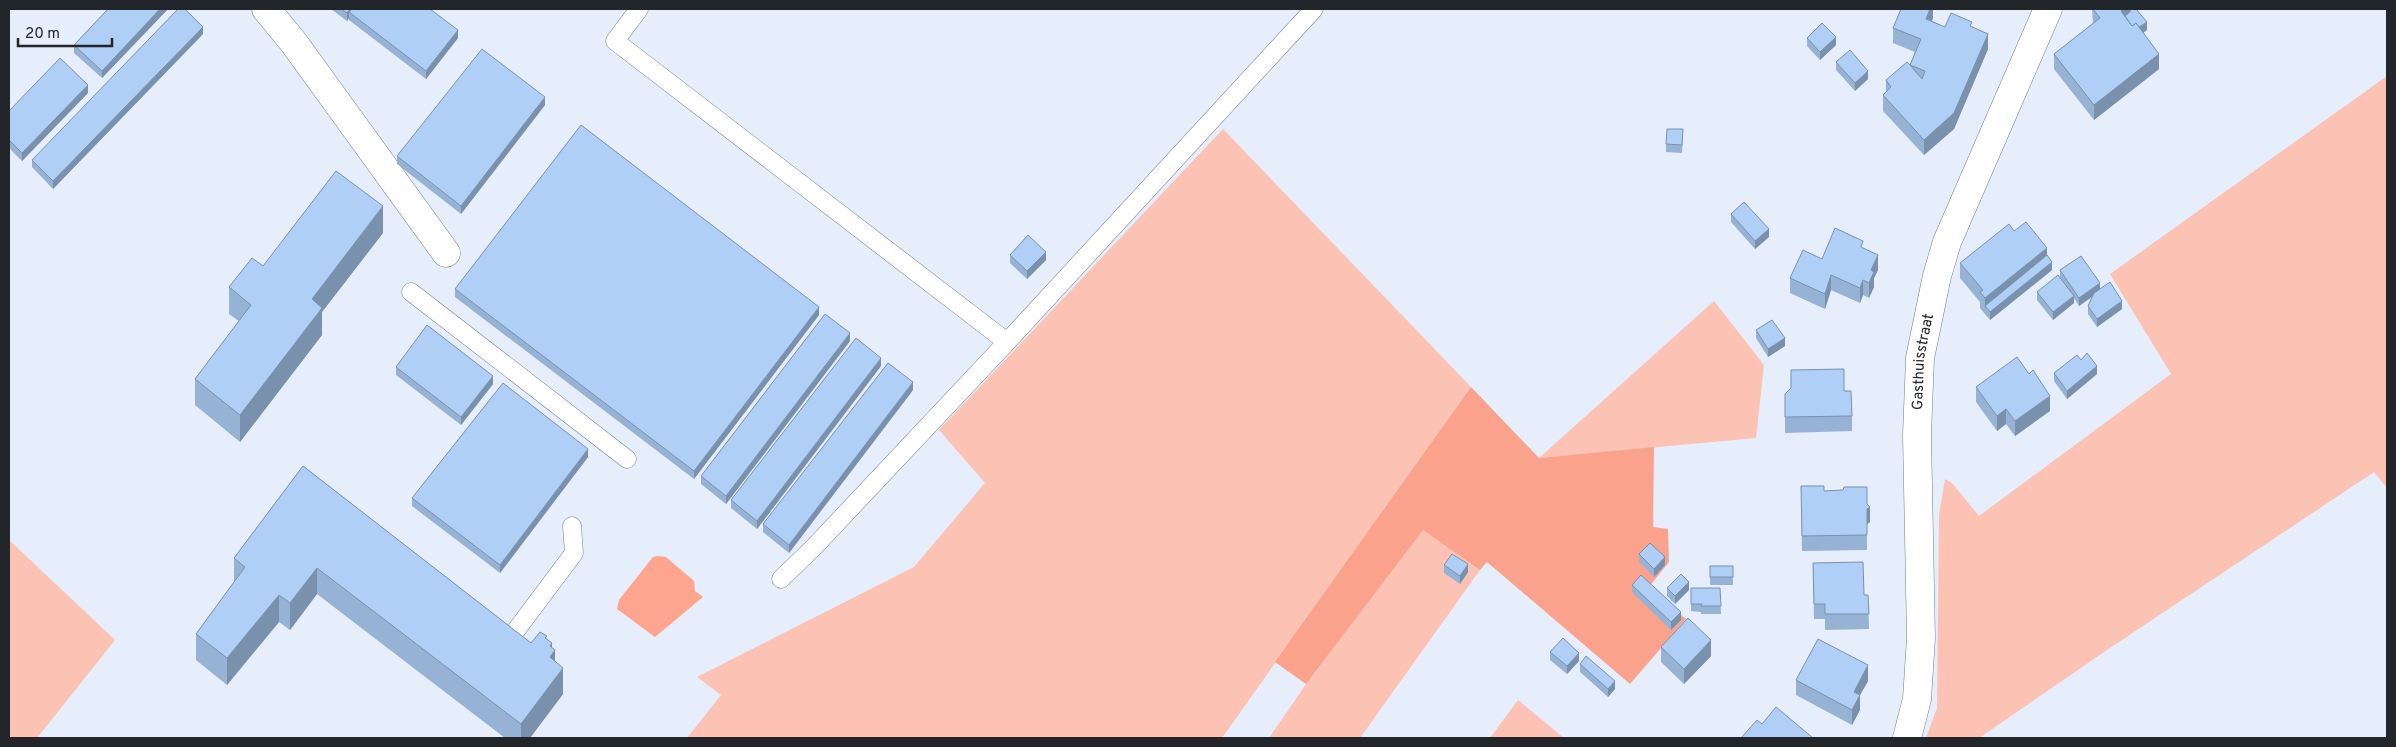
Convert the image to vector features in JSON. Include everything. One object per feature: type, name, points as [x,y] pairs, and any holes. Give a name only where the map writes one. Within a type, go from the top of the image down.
[{"type":"street","points":[[266,9],[294,43],[446,253]]},
{"type":"street","name":"Gasthuisstraat","points":[[1907,738],[1917,699],[1921,638],[1917,435],[1920,358],[1937,276],[1947,242],[2048,9]]},
{"type":"lane","points":[[639,9],[615,41],[1007,342]]},
{"type":"lane","points":[[780,579],[815,546],[1007,342],[1314,9]]},
{"type":"lane","points":[[410,292],[628,459]]},
{"type":"lane","points":[[508,641],[574,553],[572,526]]},
{"type":"shaded area","points":[[2387,76],[2387,488],[2374,472],[2104,652],[1979,738],[1926,738],[1937,708],[1939,515],[1945,479],[1952,483],[1979,516],[2171,374],[2110,274]]},
{"type":"shaded area","points":[[1223,129],[1471,387],[1222,738],[687,738],[721,695],[697,677],[914,567],[985,483],[939,430]]},
{"type":"shaded area","points":[[1714,301],[1764,365],[1756,438],[1539,458]]},
{"type":"shaded area","points":[[1471,387],[1539,458],[1654,447],[1653,527],[1668,529],[1669,562],[1648,588],[1686,619],[1630,684],[1487,562],[1480,570],[1423,530],[1306,684],[1275,662]]},
{"type":"shaded area","points":[[1423,529],[1480,570],[1360,738],[1269,738],[1306,684]]},
{"type":"shaded area","points":[[9,540],[115,640],[37,738],[9,738]]},
{"type":"shaded area","points":[[653,557],[666,557],[694,581],[695,591],[703,597],[655,637],[617,609],[619,600]]},
{"type":"shaded area","points":[[1518,700],[1564,738],[1490,738]]},
{"type":"building","points":[[108,9],[160,9],[102,71],[74,45]]},
{"type":"building","points":[[178,9],[185,9],[203,27],[53,181],[32,160]]},
{"type":"building","points":[[341,9],[350,9],[347,13]]},
{"type":"building","points":[[352,9],[430,9],[458,30],[426,71],[349,12]]},
{"type":"building","points":[[1901,9],[1930,9],[1926,19],[1945,27],[1951,13],[1972,22],[1970,26],[1988,34],[1954,113],[1924,140],[1883,95],[1891,87],[1886,80],[1907,62],[1910,65],[1921,39],[1893,28]],"holes":[[[1910,65],[1925,71],[1922,79]]]},
{"type":"building","points":[[2093,9],[2124,9],[2121,11],[2132,26],[2136,23],[2159,54],[2094,105],[2054,54],[2100,18]]},
{"type":"building","points":[[2130,9],[2136,9],[2147,22],[2139,27],[2136,23],[2132,26],[2125,16],[2130,12]]},
{"type":"building","points":[[1822,23],[1836,37],[1820,52],[1807,38]]},
{"type":"building","points":[[482,49],[545,97],[461,206],[397,156]]},
{"type":"building","points":[[1850,50],[1868,71],[1855,83],[1836,62]]},
{"type":"building","points":[[60,58],[88,85],[22,153],[9,140],[9,111]]},
{"type":"building","points":[[581,125],[819,307],[694,471],[455,289]]},
{"type":"building","points":[[1667,129],[1683,129],[1682,145],[1666,144]]},
{"type":"building","points":[[336,171],[383,206],[312,299],[322,308],[240,415],[195,379],[251,305],[229,287],[252,258],[263,266]]},
{"type":"building","points":[[1744,202],[1769,229],[1755,241],[1731,214]]},
{"type":"building","points":[[2026,222],[2047,248],[1985,298],[1980,292],[1983,290],[1960,263],[2009,224],[2014,231]]},
{"type":"building","points":[[1835,228],[1863,241],[1861,247],[1878,255],[1871,270],[1874,272],[1869,283],[1863,280],[1860,288],[1831,275],[1825,294],[1790,278],[1803,250],[1822,259]]},
{"type":"building","points":[[1028,235],[1046,252],[1027,271],[1010,255]]},
{"type":"building","points":[[2047,255],[2052,262],[1990,312],[1985,306]]},
{"type":"building","points":[[2081,256],[2100,283],[2079,298],[2060,270]]},
{"type":"building","points":[[2058,275],[2074,296],[2053,312],[2037,292]]},
{"type":"building","points":[[2110,282],[2122,301],[2097,319],[2088,306],[2094,293]]},
{"type":"building","points":[[825,314],[850,333],[726,496],[701,476]]},
{"type":"building","points":[[1772,320],[1785,338],[1768,349],[1756,330]]},
{"type":"building","points":[[427,325],[493,376],[461,417],[396,367]]},
{"type":"building","points":[[856,338],[881,358],[757,521],[731,500]]},
{"type":"building","points":[[2087,353],[2097,366],[2067,391],[2054,373],[2077,355],[2081,360]]},
{"type":"building","points":[[2017,357],[2029,374],[2033,370],[2050,396],[2015,421],[2006,409],[1997,416],[1976,387]]},
{"type":"building","points":[[888,363],[913,382],[789,545],[763,524]]},
{"type":"building","points":[[1844,369],[1844,391],[1851,391],[1852,416],[1785,417],[1785,394],[1791,388],[1791,370]]},
{"type":"building","points":[[503,383],[588,449],[500,565],[412,498]]},
{"type":"building","points":[[303,466],[531,643],[540,632],[547,636],[545,638],[552,643],[550,646],[555,650],[550,657],[563,668],[521,724],[317,568],[290,603],[279,595],[227,658],[196,634],[245,567],[234,558]]},
{"type":"building","points":[[1801,486],[1824,486],[1824,491],[1843,490],[1844,487],[1867,487],[1867,504],[1870,507],[1867,509],[1867,535],[1802,536]]},
{"type":"building","points":[[1650,543],[1665,557],[1654,569],[1639,554]]},
{"type":"building","points":[[1452,554],[1468,564],[1460,576],[1444,565]]},
{"type":"building","points":[[1863,562],[1864,595],[1868,595],[1869,614],[1825,614],[1825,604],[1814,604],[1813,563]]},
{"type":"building","points":[[1710,566],[1733,566],[1733,577],[1710,577]]},
{"type":"building","points":[[1681,574],[1689,582],[1675,596],[1667,588]]},
{"type":"building","points":[[1641,575],[1681,612],[1671,622],[1632,585]]},
{"type":"building","points":[[1691,588],[1720,588],[1721,606],[1691,604]]},
{"type":"building","points":[[1688,618],[1711,640],[1684,669],[1661,647]]},
{"type":"building","points":[[1563,638],[1579,653],[1567,666],[1550,652]]},
{"type":"building","points":[[1818,639],[1868,665],[1854,692],[1860,695],[1852,710],[1796,680]]},
{"type":"building","points":[[1586,656],[1615,681],[1608,689],[1580,664]]},
{"type":"building","points":[[1776,707],[1813,738],[1741,738],[1757,720],[1762,724]]}]
